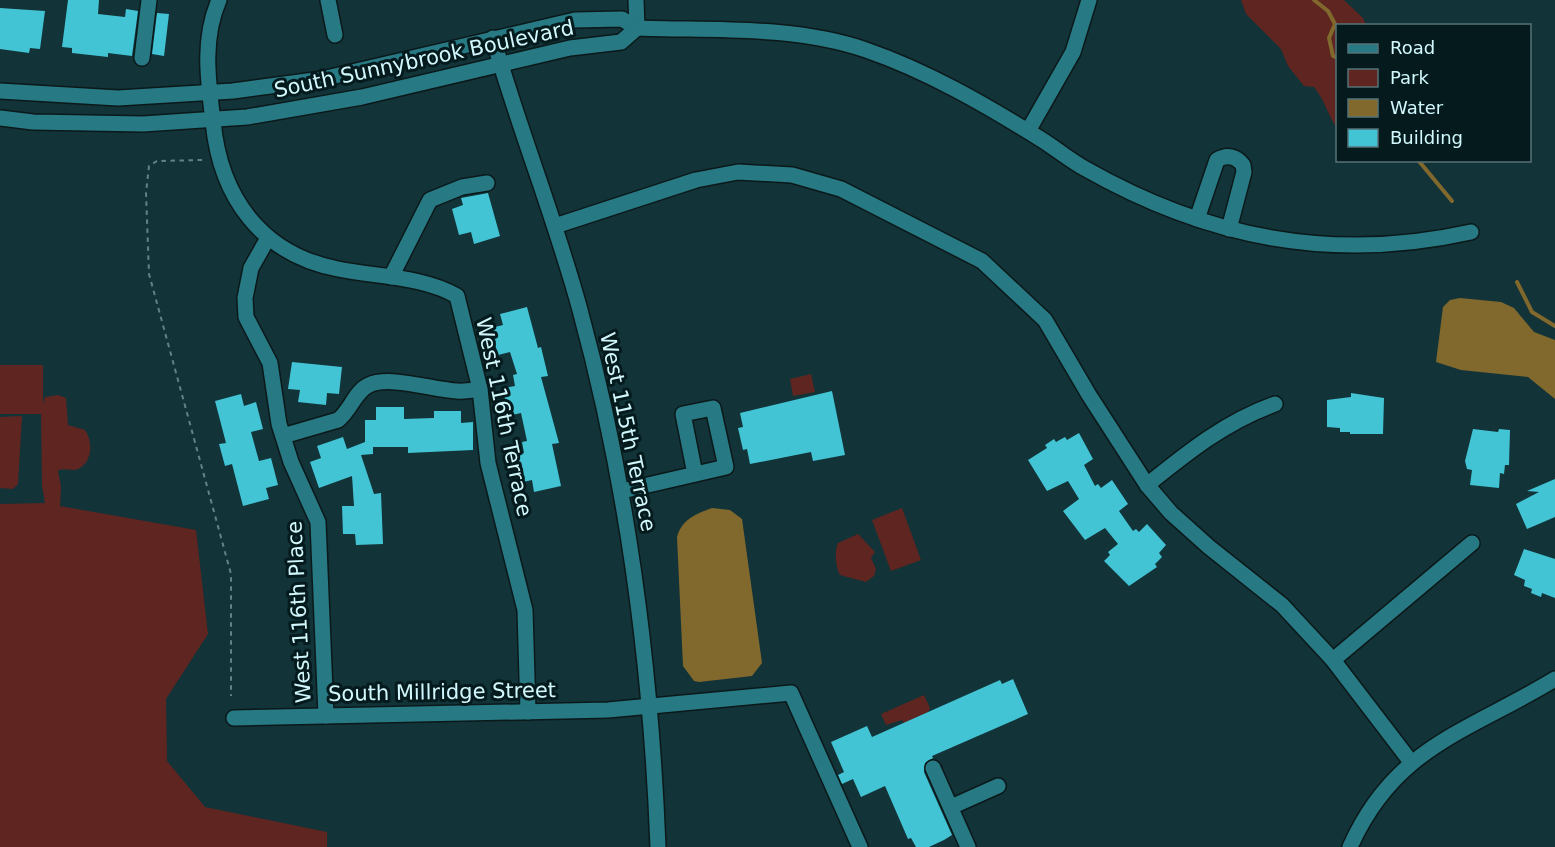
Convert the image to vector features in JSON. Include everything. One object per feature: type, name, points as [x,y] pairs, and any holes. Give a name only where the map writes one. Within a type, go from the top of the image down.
[{"type":"street","points":[[142,58],[149,0]]},
{"type":"street","name":"West 116th Terrace","points":[[219,0],[208,44],[210,93],[219,158],[237,203],[268,238],[282,248],[314,264],[391,277],[444,289],[457,296],[480,389],[488,463],[525,610],[528,712]]},
{"type":"street","points":[[328,0],[335,35]]},
{"type":"street","points":[[636,0],[636,28]]},
{"type":"street","points":[[1028,131],[1073,52],[1089,0]]},
{"type":"street","name":"South Sunnybrook Boulevard","points":[[0,91],[118,98],[210,93],[322,79],[554,24],[593,19],[622,19],[636,28],[788,34],[863,49],[937,79],[1028,131],[1082,167],[1133,195],[1229,229],[1285,242],[1338,246],[1435,240],[1471,232]]},
{"type":"street","name":"South Sunnybrook Boulevard","points":[[0,118],[87,123],[213,120],[339,102],[570,48],[621,42],[636,28]]},
{"type":"street","name":"West 115th Terrace","points":[[493,38],[555,226],[595,368],[622,491],[639,595],[650,707],[658,847]]},
{"type":"street","points":[[1197,219],[1217,160],[1223,156],[1232,156],[1243,165],[1244,172],[1229,229]]},
{"type":"street","points":[[555,226],[696,180],[738,172],[792,175],[841,189],[982,261],[1045,320],[1089,395],[1147,485],[1171,513],[1209,547],[1282,605],[1332,660],[1411,762]]},
{"type":"street","points":[[391,277],[430,200],[462,187],[487,183]]},
{"type":"street","name":"West 116th Place","points":[[268,238],[251,268],[245,298],[246,317],[270,363],[277,415],[283,436],[291,462],[318,522],[326,716]]},
{"type":"street","points":[[283,436],[338,420],[345,415],[359,392],[370,384],[393,383],[459,392],[480,389]]},
{"type":"street","points":[[1147,485],[1196,446],[1244,416],[1275,404]]},
{"type":"street","points":[[622,491],[695,474]]},
{"type":"street","points":[[1332,660],[1472,543]]},
{"type":"street","points":[[1350,847],[1373,804],[1411,762],[1462,729],[1555,679]]},
{"type":"street","name":"South Millridge Street","points":[[234,718],[650,707],[791,693],[860,847]]},
{"type":"street","points":[[933,768],[968,847]]},
{"type":"street","points":[[951,807],[998,786]]},
{"type":"path","points":[[202,160],[157,161],[149,166],[146,193],[149,274],[231,574],[231,696]]},
{"type":"green space","points":[[1241,0],[1344,0],[1363,18],[1366,24],[1336,24],[1336,126],[1314,87],[1304,86],[1288,66],[1281,49],[1246,14]]},
{"type":"green space","points":[[0,365],[43,365],[43,404],[45,397],[58,395],[66,398],[68,425],[85,430],[88,435],[90,451],[83,466],[73,470],[58,471],[61,486],[60,506],[196,530],[208,634],[166,699],[167,761],[205,807],[327,832],[327,847],[0,847],[0,504],[45,503],[42,486],[41,414],[0,414]]},
{"type":"green space","points":[[811,374],[815,392],[793,396],[790,379]]},
{"type":"green space","points":[[22,416],[18,484],[13,489],[0,488],[0,417]]},
{"type":"green space","points":[[902,508],[921,560],[891,571],[872,520]]},
{"type":"green space","points":[[858,534],[875,552],[871,558],[876,569],[874,576],[866,582],[840,575],[837,564],[838,543]]},
{"type":"green space","points":[[924,695],[930,708],[928,712],[904,723],[902,720],[886,725],[881,714]]},
{"type":"water","points":[[1460,298],[1501,302],[1514,308],[1534,332],[1555,340],[1555,399],[1528,377],[1461,370],[1436,362],[1443,307],[1450,300]]},
{"type":"water","points":[[712,508],[730,510],[742,519],[762,663],[752,676],[699,682],[694,681],[683,666],[677,537],[686,521]]},
{"type":"building","points":[[68,0],[99,0],[98,14],[125,17],[126,9],[138,11],[132,56],[108,53],[108,57],[72,53],[72,48],[62,47]]},
{"type":"building","points":[[0,8],[45,11],[40,49],[30,48],[29,53],[0,49]]},
{"type":"building","points":[[157,13],[169,14],[164,56],[152,54]]},
{"type":"building","points":[[488,193],[500,236],[474,244],[471,232],[459,235],[452,209],[463,205],[461,198]]},
{"type":"building","points":[[527,307],[548,376],[541,377],[559,443],[552,444],[561,486],[534,492],[532,480],[519,483],[512,456],[524,453],[522,442],[527,441],[521,413],[508,416],[503,388],[515,386],[513,375],[517,374],[510,352],[498,355],[491,328],[503,325],[500,314]]},
{"type":"building","points":[[292,362],[342,367],[339,394],[327,393],[326,405],[298,402],[300,390],[288,389]]},
{"type":"building","points":[[832,391],[845,455],[813,461],[811,452],[750,464],[747,449],[743,450],[738,428],[743,427],[740,413]]},
{"type":"building","points":[[1351,393],[1384,398],[1383,434],[1350,434],[1350,432],[1340,432],[1340,428],[1327,427],[1327,400],[1351,397]]},
{"type":"building","points":[[241,394],[244,406],[256,402],[263,429],[251,432],[259,461],[271,458],[278,485],[266,488],[269,499],[243,506],[232,464],[225,466],[219,444],[226,443],[215,401]]},
{"type":"building","points":[[376,407],[404,407],[404,419],[434,418],[434,411],[461,411],[461,423],[473,422],[473,450],[408,453],[408,447],[373,447],[373,454],[361,455],[374,494],[381,493],[383,544],[356,545],[355,534],[343,534],[342,506],[354,506],[352,476],[319,488],[310,462],[321,458],[317,446],[343,437],[347,449],[365,442],[365,420],[376,420]]},
{"type":"building","points":[[1473,429],[1498,432],[1499,429],[1510,430],[1509,465],[1505,465],[1504,474],[1500,473],[1499,488],[1470,485],[1472,470],[1467,469],[1465,461]]},
{"type":"building","points":[[1079,433],[1093,459],[1084,465],[1095,486],[1098,484],[1101,488],[1112,480],[1128,504],[1119,511],[1133,531],[1136,529],[1139,532],[1147,524],[1166,545],[1159,553],[1162,557],[1155,564],[1157,567],[1129,586],[1104,561],[1110,555],[1108,552],[1118,544],[1105,528],[1085,540],[1063,511],[1079,499],[1068,481],[1047,491],[1028,460],[1047,448],[1045,445],[1054,439],[1056,442],[1065,437],[1067,440]]},
{"type":"building","points":[[1555,479],[1555,517],[1527,529],[1516,504],[1539,492],[1527,491]]},
{"type":"building","points":[[1524,549],[1555,559],[1555,598],[1542,593],[1541,597],[1531,593],[1532,589],[1524,586],[1525,580],[1514,575]]},
{"type":"building","points":[[1013,679],[1028,714],[932,756],[933,758],[925,763],[924,772],[952,835],[944,840],[929,847],[916,847],[911,838],[908,839],[885,786],[861,797],[853,779],[842,784],[838,775],[844,772],[831,742],[867,726],[872,737],[1000,680],[1002,684]]},
{"type":"waterway","points":[[1314,0],[1328,11],[1335,24],[1329,38],[1333,56],[1336,57]]},
{"type":"waterway","points":[[1420,162],[1452,201]]},
{"type":"waterway","points":[[1517,282],[1532,312],[1555,326]]}]
